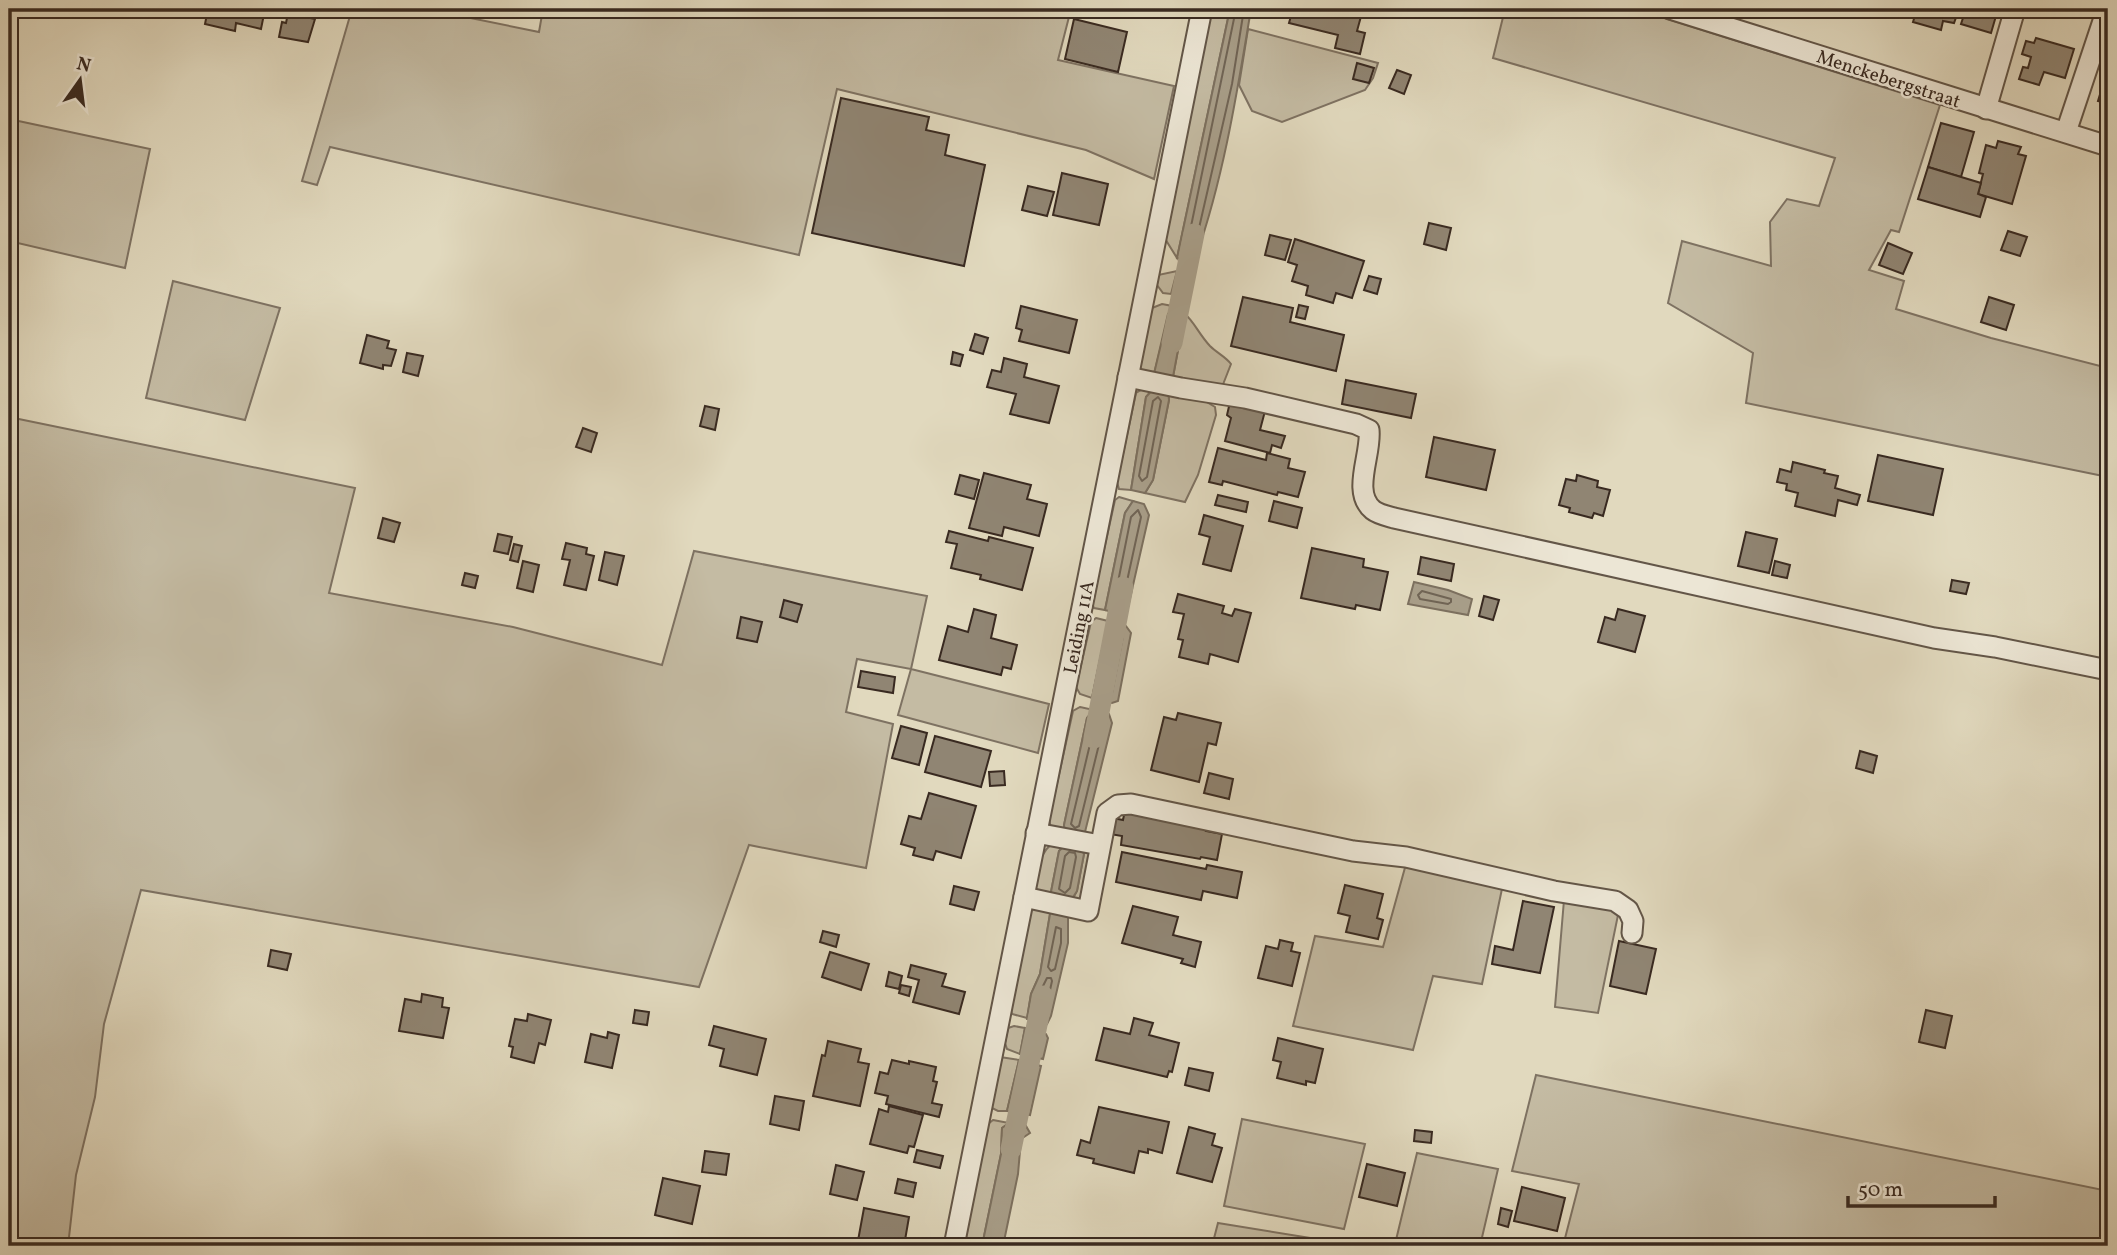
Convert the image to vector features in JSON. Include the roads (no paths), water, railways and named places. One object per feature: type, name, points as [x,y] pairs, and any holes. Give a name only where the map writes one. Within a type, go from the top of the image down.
[{"type":"street","name":"Leiding 11A","points":[[954,1246],[1031,898],[1202,9]]},
{"type":"street","name":"Menckebergstraat","points":[[1670,9],[2108,146]]},
{"type":"street","points":[[1986,109],[2015,9]]},
{"type":"street","points":[[2066,132],[2107,9]]},
{"type":"street","points":[[1132,378],[1245,398],[1356,424],[1369,430],[1371,442],[1363,481],[1364,499],[1374,511],[1394,519],[1934,638],[1995,647],[2108,670]]},
{"type":"street","points":[[1031,898],[1088,911],[1091,844],[1107,813],[1118,805],[1131,804],[1353,851],[1406,857],[1553,891],[1615,901],[1628,910],[1633,921],[1632,933]]},
{"type":"street","points":[[1042,834],[1091,844]]},
{"type":"water","points":[[1230,9],[1251,9],[1221,169],[1194,262],[1177,258]]},
{"type":"water","points":[[1168,314],[1184,318],[1172,382],[1153,378]]},
{"type":"water","points":[[1154,388],[1168,392],[1169,400],[1153,480],[1145,493],[1131,490],[1146,397]]},
{"type":"water","points":[[1133,501],[1144,504],[1149,515],[1126,616],[1105,610],[1125,513]]},
{"type":"water","points":[[1414,582],[1472,599],[1468,615],[1408,604]]},
{"type":"water","points":[[1108,621],[1126,626],[1131,633],[1118,701],[1112,703],[1092,698]]},
{"type":"water","points":[[1094,710],[1109,714],[1112,723],[1085,832],[1079,837],[1065,833],[1064,825],[1087,718]]},
{"type":"water","points":[[1066,844],[1080,847],[1084,854],[1077,891],[1070,902],[1050,897],[1059,851]]},
{"type":"water","points":[[1051,908],[1068,912],[1068,943],[1047,1024],[1027,1019],[1031,994],[1040,974]]},
{"type":"water","points":[[1025,1028],[1046,1034],[1048,1038],[1043,1059],[1020,1054]]},
{"type":"water","points":[[1019,1060],[1041,1066],[1030,1115],[1007,1111]]},
{"type":"water","points":[[1009,1123],[1026,1126],[1030,1133],[1021,1139],[1018,1174],[1003,1246],[982,1246],[1001,1154],[1002,1128]]},
{"type":"waterway","points":[[1172,343],[1194,234]]},
{"type":"waterway","points":[[1094,738],[1123,587]]},
{"type":"waterway","points":[[1011,1149],[1043,996]]}]
